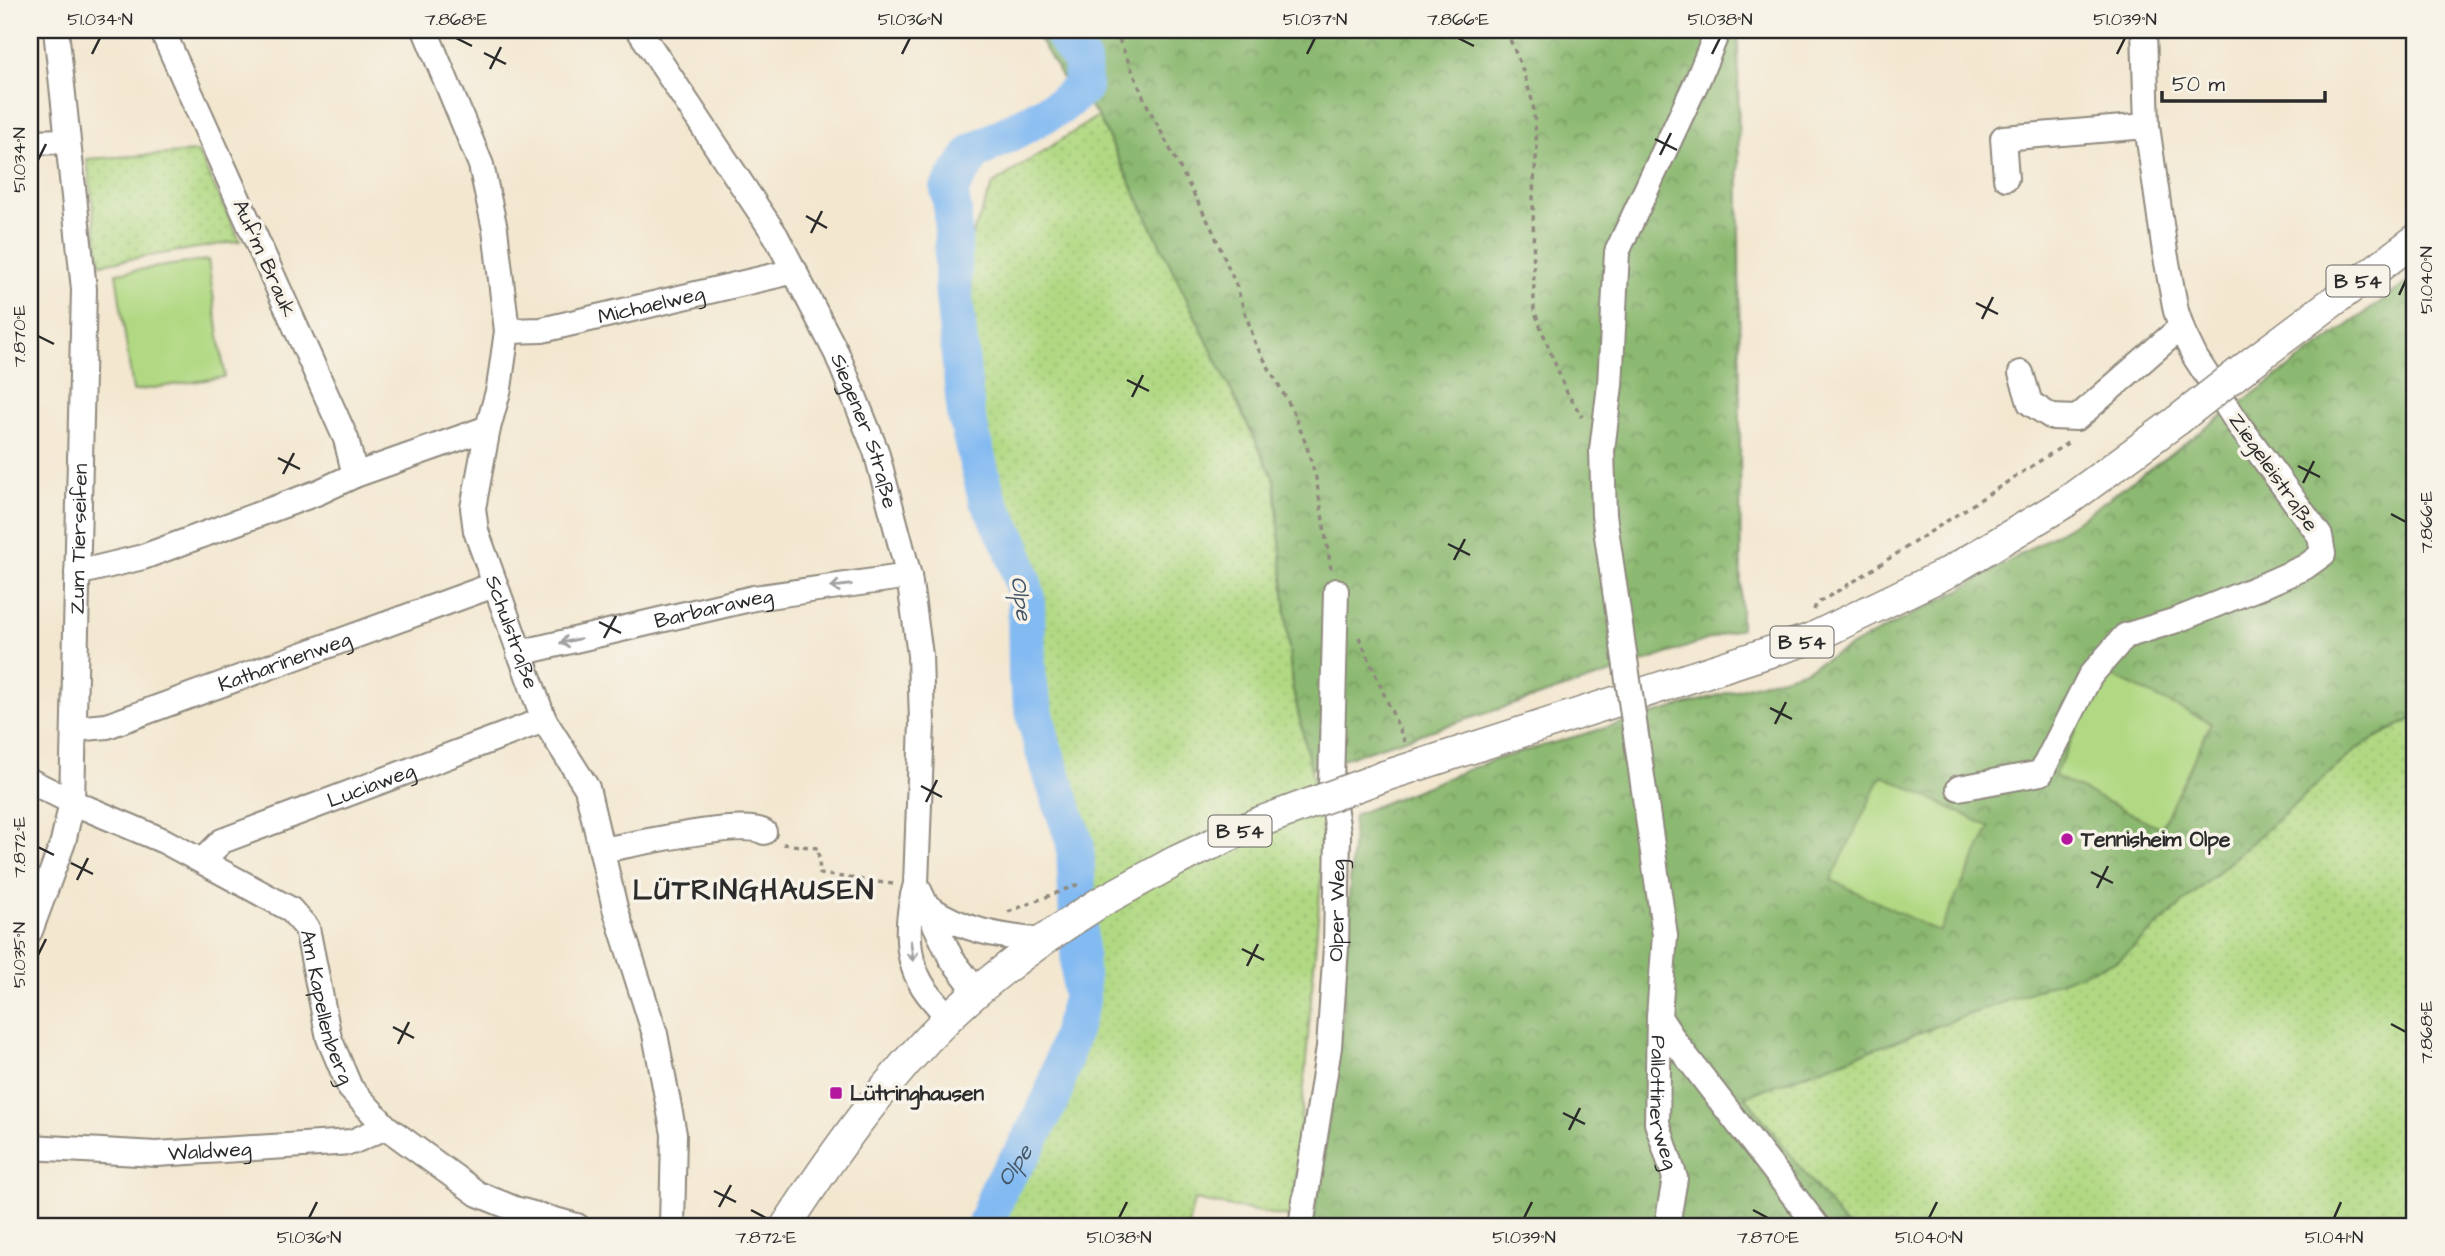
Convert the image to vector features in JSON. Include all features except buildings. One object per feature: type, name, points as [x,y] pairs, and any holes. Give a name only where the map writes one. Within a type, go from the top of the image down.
[{"type":"main road","name":"B 54","points":[[786,1226],[858,1121],[916,1052],[949,1018],[1041,941],[1101,902],[1176,861],[1257,823],[1385,776],[1810,639],[1949,572],[2066,502],[2415,240]]},
{"type":"street","name":"Zum Tierseifen","points":[[30,931],[63,842],[72,802],[84,289],[56,30]]},
{"type":"street","name":"Schulstraße","points":[[425,30],[481,165],[495,229],[507,331],[499,388],[488,428],[473,508],[477,531],[544,720],[587,788],[615,908],[654,1034],[674,1134],[672,1226]]},
{"type":"street","name":"Siegener Straße","points":[[639,30],[776,236],[837,354],[876,451],[909,576],[920,655],[922,723],[916,884],[910,914],[911,958],[920,982],[949,1018]]},
{"type":"street","name":"Pallottinerweg","points":[[1667,1226],[1675,1178],[1657,1123],[1659,1017],[1665,936],[1604,515],[1602,450],[1610,385],[1617,252],[1718,30]]},
{"type":"street","name":"Ziegeleistraße","points":[[1959,788],[2042,773],[2090,676],[2125,636],[2177,620],[2262,586],[2305,567],[2323,554],[2320,536],[2239,425],[2182,330],[2165,252],[2147,127],[2144,30]]},
{"type":"street","name":"Auf'm Brauk","points":[[165,37],[346,439],[355,475]]},
{"type":"street","points":[[2006,177],[2003,138],[2147,127]]},
{"type":"street","points":[[30,142],[66,141]]},
{"type":"street","name":"Michaelweg","points":[[507,331],[542,330],[795,271]]},
{"type":"street","points":[[2021,373],[2030,403],[2052,417],[2077,418],[2182,330]]},
{"type":"street","points":[[76,573],[143,557],[319,492],[355,475],[488,428]]},
{"type":"street","name":"Barbaraweg","points":[[519,653],[754,598],[909,576]]},
{"type":"street","name":"Katharinenweg","points":[[74,729],[107,726],[495,585]]},
{"type":"street","name":"Olper Weg","points":[[1301,1226],[1329,1047],[1336,947],[1338,831],[1331,785],[1336,591]]},
{"type":"street","name":"Luciaweg","points":[[203,860],[222,841],[544,720]]},
{"type":"street","name":"Am Kapellenberg","points":[[30,781],[203,860],[290,909],[307,928],[329,1038],[350,1088],[386,1127],[478,1194],[516,1209],[577,1226]]},
{"type":"street","points":[[602,850],[734,828],[757,828],[764,832]]},
{"type":"street","name":"Siegener Straße","points":[[916,884],[951,958],[977,992]]},
{"type":"street","points":[[927,906],[947,920],[966,927],[997,936],[1041,941]]},
{"type":"street","points":[[1659,1017],[1816,1226]]},
{"type":"street","name":"Waldweg","points":[[30,1147],[169,1153],[352,1142],[386,1127]]},
{"type":"path","points":[[1115,30],[1146,103],[1217,240],[1236,285],[1256,345],[1292,409],[1307,444],[1316,478],[1328,553]]},
{"type":"path","points":[[1508,30],[1533,103],[1537,148],[1533,191],[1534,310],[1565,389],[1584,421]]},
{"type":"path","points":[[1825,609],[1812,615],[1816,604],[2070,441]]},
{"type":"path","points":[[1359,636],[1406,744],[1396,748]]},
{"type":"path","points":[[764,832],[776,843],[818,848],[820,874],[905,886],[916,884]]},
{"type":"path","points":[[1018,909],[1084,882]]},
{"type":"green space","points":[[1034,30],[1738,30],[1741,628],[1612,673],[1311,769],[1292,685],[1275,481],[1098,116],[1065,82]]},
{"type":"green space","points":[[1098,116],[1275,481],[1292,685],[1325,832],[1293,1218],[1194,1200],[1188,1226],[996,1226],[1007,1191],[1061,1104],[1089,1003],[1084,843],[1051,741],[1039,687],[1034,600],[1027,555],[997,500],[980,427],[969,243],[993,184]]},
{"type":"green space","points":[[198,152],[240,241],[100,264],[87,159]]},
{"type":"green space","points":[[208,260],[225,377],[133,391],[116,273]]},
{"type":"green space","points":[[2415,277],[2415,717],[2358,748],[2119,960],[1745,1096],[1846,1226],[1313,1226],[1342,1021],[1354,815],[1487,762],[1803,671],[1960,590],[2077,521]]},
{"type":"green space","points":[[2104,672],[2211,723],[2161,828],[2054,776]]},
{"type":"green space","points":[[2415,717],[2415,1226],[1846,1226],[1744,1096],[2119,960],[2358,748]]},
{"type":"green space","points":[[1882,775],[1990,827],[1939,932],[1831,880]]},
{"type":"waterway","name":"Olpe","points":[[985,1226],[1001,1184],[1024,1151],[1052,1097],[1081,1000],[1075,843],[1042,745],[1027,679],[1026,594],[1012,546],[987,498],[966,415],[953,286],[953,212],[949,189],[974,152],[1060,106],[1083,87],[1082,62],[1060,30]]},
{"type":"place","name":"Tennisheim Olpe","points":[[2067,839]]},
{"type":"place","name":"Lütringhausen","points":[[836,1093]]},
{"type":"district","name":"LÜTRINGHAUSEN","points":[[754,889]]}]
